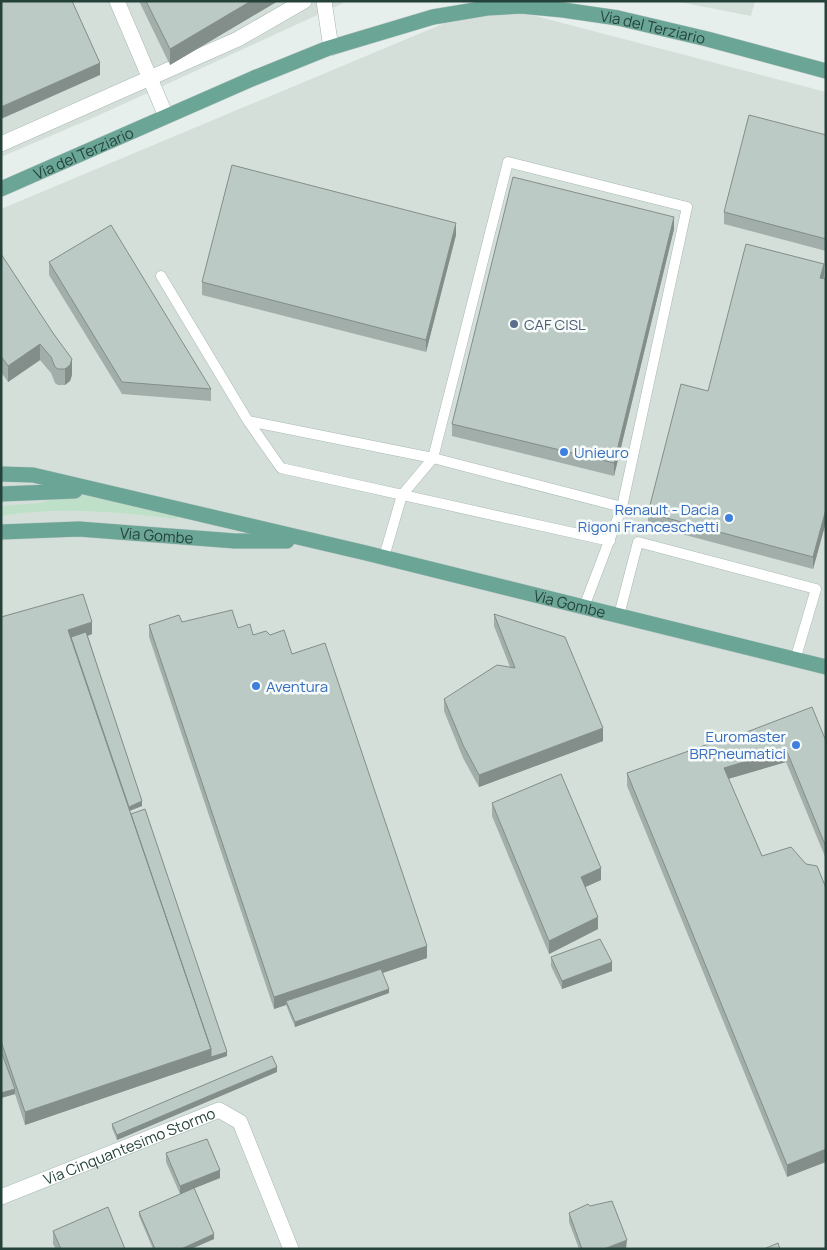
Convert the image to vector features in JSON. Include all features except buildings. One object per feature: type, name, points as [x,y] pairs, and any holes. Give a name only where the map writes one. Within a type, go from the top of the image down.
[{"type":"main road","name":"Via del Terziario","points":[[1,189],[254,78],[331,48],[433,17],[487,8],[521,6],[618,18],[707,39],[826,71]]},
{"type":"main road","name":"Via Gombe","points":[[1,474],[33,475],[384,557],[826,667]]},
{"type":"main road","points":[[1,494],[96,490]]},
{"type":"main road","name":"Via Gombe","points":[[1,532],[79,529],[235,541],[313,541]]},
{"type":"street","points":[[117,1],[166,116]]},
{"type":"street","points":[[1,144],[238,39],[304,1]]},
{"type":"street","points":[[324,1],[331,48]]},
{"type":"street","name":"Via Cinquantesimo Stormo","points":[[1,1197],[219,1110],[240,1122],[291,1249]]},
{"type":"lane","points":[[384,557],[402,495],[433,458],[508,162],[687,207],[622,507],[584,607]]},
{"type":"lane","points":[[161,276],[248,421],[281,468],[610,541]]},
{"type":"lane","points":[[248,421],[433,458],[622,507]]},
{"type":"lane","points":[[619,615],[638,542],[816,590],[795,660]]},
{"type":"shaded area","points":[[1,1],[348,1],[95,117],[1,157]]},
{"type":"shaded area","points":[[674,1],[755,1],[751,16]]},
{"type":"shaded area","points":[[490,4],[826,92],[826,1249],[1,1249],[1,209]]},
{"type":"green space","points":[[77,493],[177,514],[177,519],[89,511],[44,511],[1,516],[1,506],[39,503]]},
{"type":"place","name":"CAF CISL","points":[[514,324]]},
{"type":"place","name":"Unieuro","points":[[564,452]]},
{"type":"place","name":"Renault - Dacia Rigoni Franceschetti","points":[[729,518]]},
{"type":"place","name":"Aventura","points":[[256,686]]},
{"type":"place","name":"Euromaster BRPneumatici","points":[[796,745]]}]
